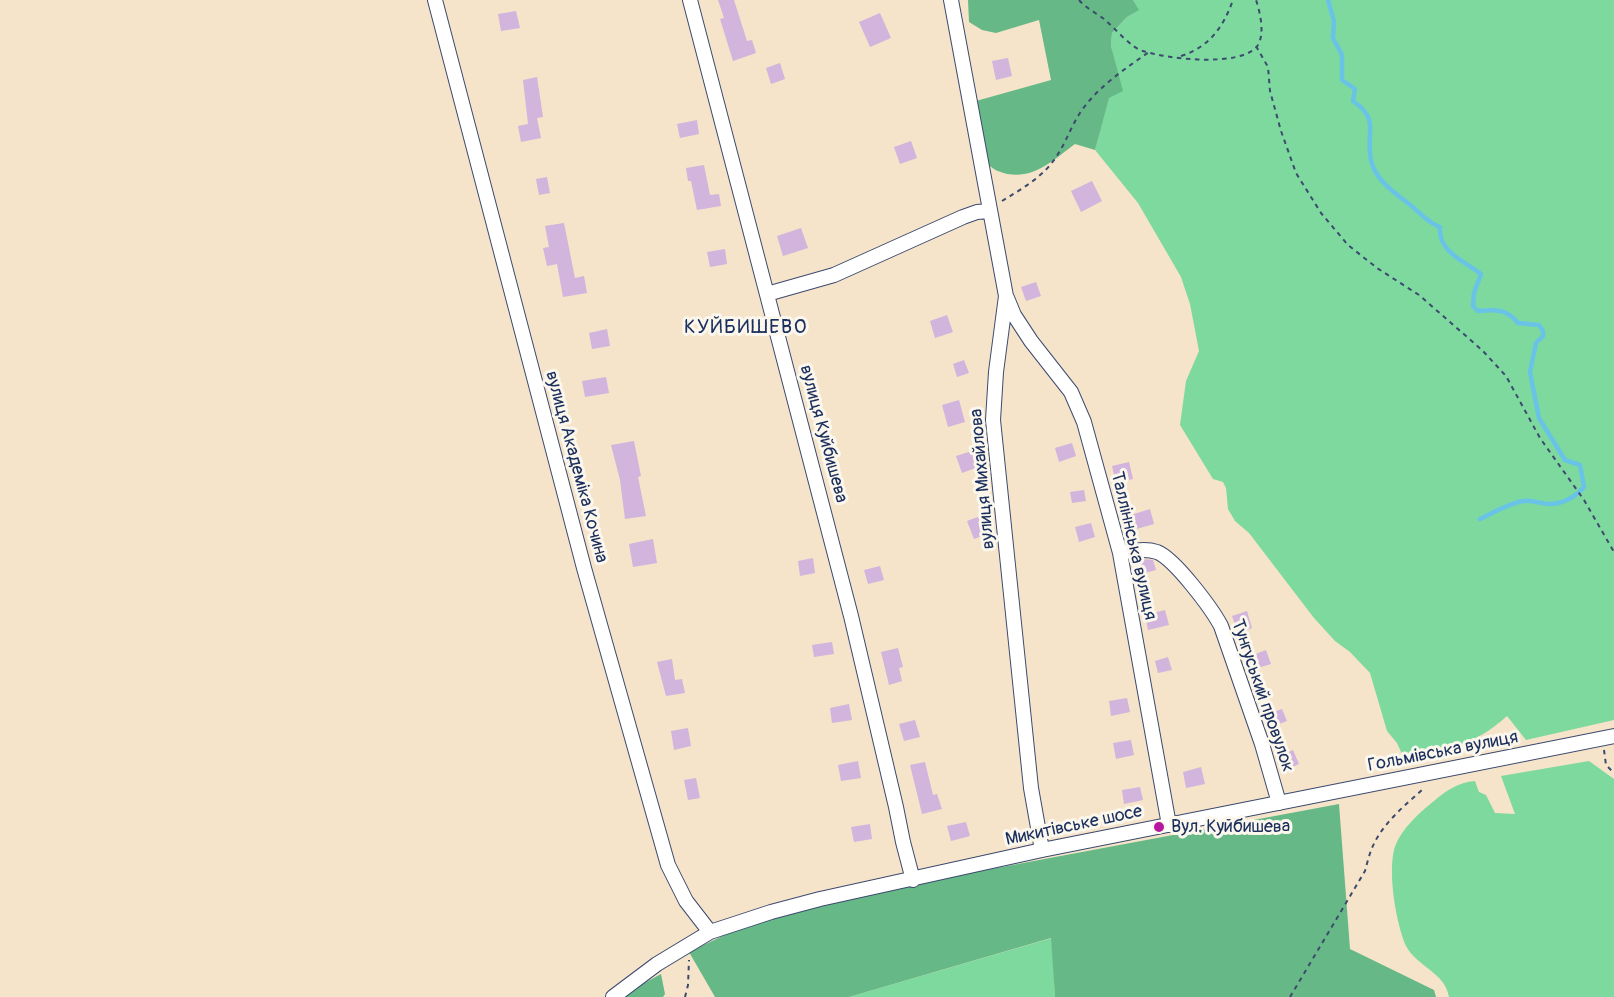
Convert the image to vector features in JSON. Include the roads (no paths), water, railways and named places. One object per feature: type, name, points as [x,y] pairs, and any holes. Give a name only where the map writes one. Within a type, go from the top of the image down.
[{"type":"street","name":"вулиця Академіка Кочина","points":[[435,0],[581,556],[668,865],[686,901],[710,932]]},
{"type":"street","name":"вулиця Куйбишева","points":[[690,0],[851,616],[913,880]]},
{"type":"street","name":"вулиця Михайлова","points":[[951,0],[1006,296],[996,372],[993,420],[1031,788],[1042,850]]},
{"type":"street","points":[[767,294],[834,275],[963,217],[989,209]]},
{"type":"street","name":"Талліннська вулиця","points":[[1006,296],[1025,332],[1071,392],[1078,406],[1120,553],[1169,825]]},
{"type":"street","name":"Тунгуський провулок","points":[[1120,553],[1146,550],[1159,553],[1173,564],[1214,613],[1221,626],[1262,744],[1278,803]]},
{"type":"street","name":"Гольмівська вулиця","points":[[1278,803],[1608,737]]},
{"type":"street","name":"Микитівське шосе","points":[[612,997],[657,964],[710,932],[771,912],[1042,850],[1278,803]]},
{"type":"waterway","points":[[1328,0],[1334,21],[1333,38],[1342,55],[1342,80],[1355,89],[1353,101],[1367,114],[1370,127],[1371,160],[1377,175],[1394,193],[1440,227],[1443,243],[1453,255],[1481,274],[1474,293],[1473,306],[1478,311],[1500,311],[1510,315],[1518,323],[1539,325],[1543,331],[1543,336],[1536,343],[1530,372],[1539,418],[1565,460],[1580,465],[1584,487],[1566,501],[1548,504],[1523,501],[1506,506],[1480,519]]},
{"type":"place","name":"Вул. Куйбишева","points":[[1159,827]]},
{"type":"district","name":"КУЙБИШЕВО","points":[[746,328]]}]
